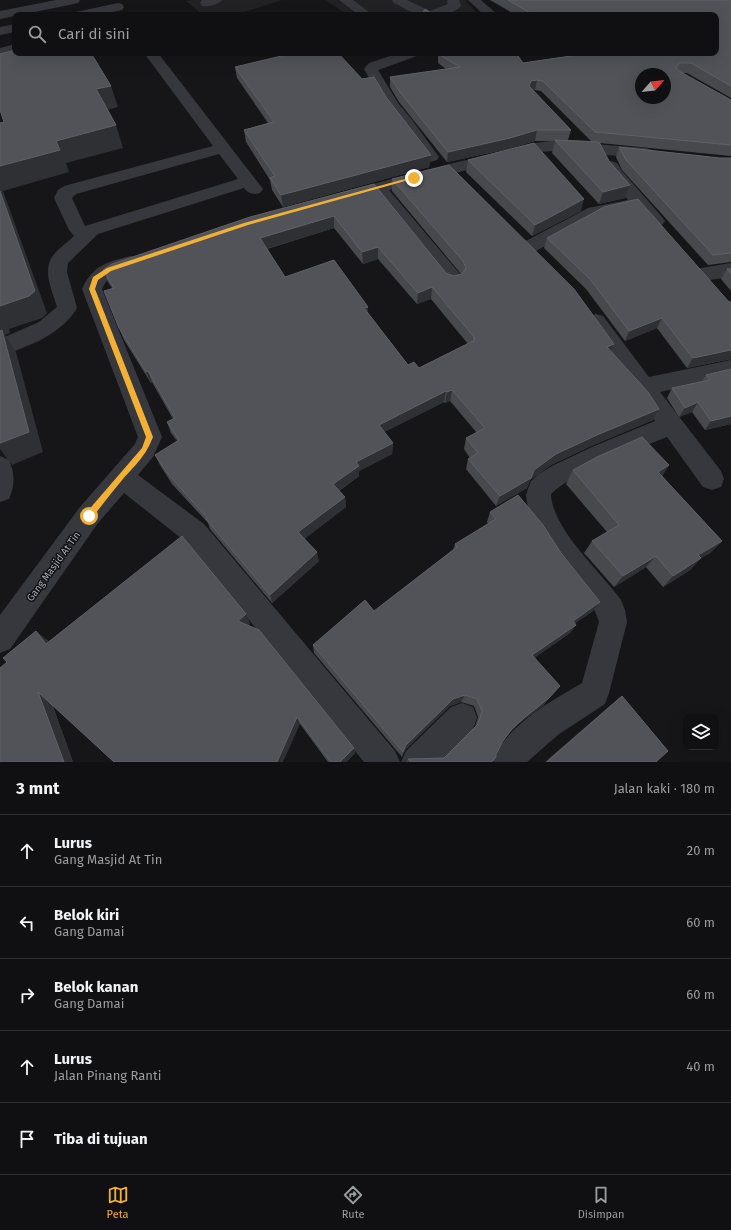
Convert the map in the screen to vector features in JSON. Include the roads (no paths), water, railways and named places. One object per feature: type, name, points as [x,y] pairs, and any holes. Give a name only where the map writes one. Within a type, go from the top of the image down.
[{"type":"street","points":[[15,12],[74,0]]},
{"type":"street","points":[[345,0],[363,12]]},
{"type":"street","points":[[398,0],[421,12]]},
{"type":"street","points":[[440,12],[455,6],[453,0]]},
{"type":"street","points":[[474,0],[488,12]]},
{"type":"street","points":[[94,12],[117,7]]},
{"type":"street","points":[[0,15],[12,13]]},
{"type":"street","points":[[0,31],[12,29]]},
{"type":"street","points":[[0,52],[12,49]]},
{"type":"street","points":[[153,56],[224,148],[251,185],[90,232],[80,232],[78,230],[63,198],[67,192],[224,148]]},
{"type":"street","points":[[403,56],[374,66],[371,71],[392,105],[447,169],[468,185]]},
{"type":"street","points":[[571,132],[594,149],[666,232]]},
{"type":"street","points":[[335,200],[447,169],[513,154],[541,153],[553,146],[662,155]]},
{"type":"street","points":[[378,188],[453,279]]},
{"type":"street","points":[[545,263],[524,241],[588,206],[639,202]]},
{"type":"street","points":[[0,348],[39,331],[58,320],[64,314],[67,308],[57,272],[57,266],[59,260],[90,232]]},
{"type":"street","name":"Gang Masjid At Tin","points":[[0,639],[89,516],[121,476],[145,450],[150,437],[92,289],[96,279],[103,273],[148,257]]},
{"type":"street","points":[[717,290],[697,268],[731,270]]},
{"type":"street","points":[[587,308],[645,387],[670,425],[712,480]]},
{"type":"street","points":[[645,387],[731,368]]},
{"type":"street","points":[[510,762],[509,760],[516,750],[564,710],[594,693],[612,622],[611,610],[560,544],[545,520],[538,495],[540,489],[566,470],[670,425]]},
{"type":"street","points":[[0,467],[2,487],[0,491]]},
{"type":"street","points":[[121,476],[195,533],[384,762]]},
{"type":"street","points":[[417,762],[462,718]]}]
